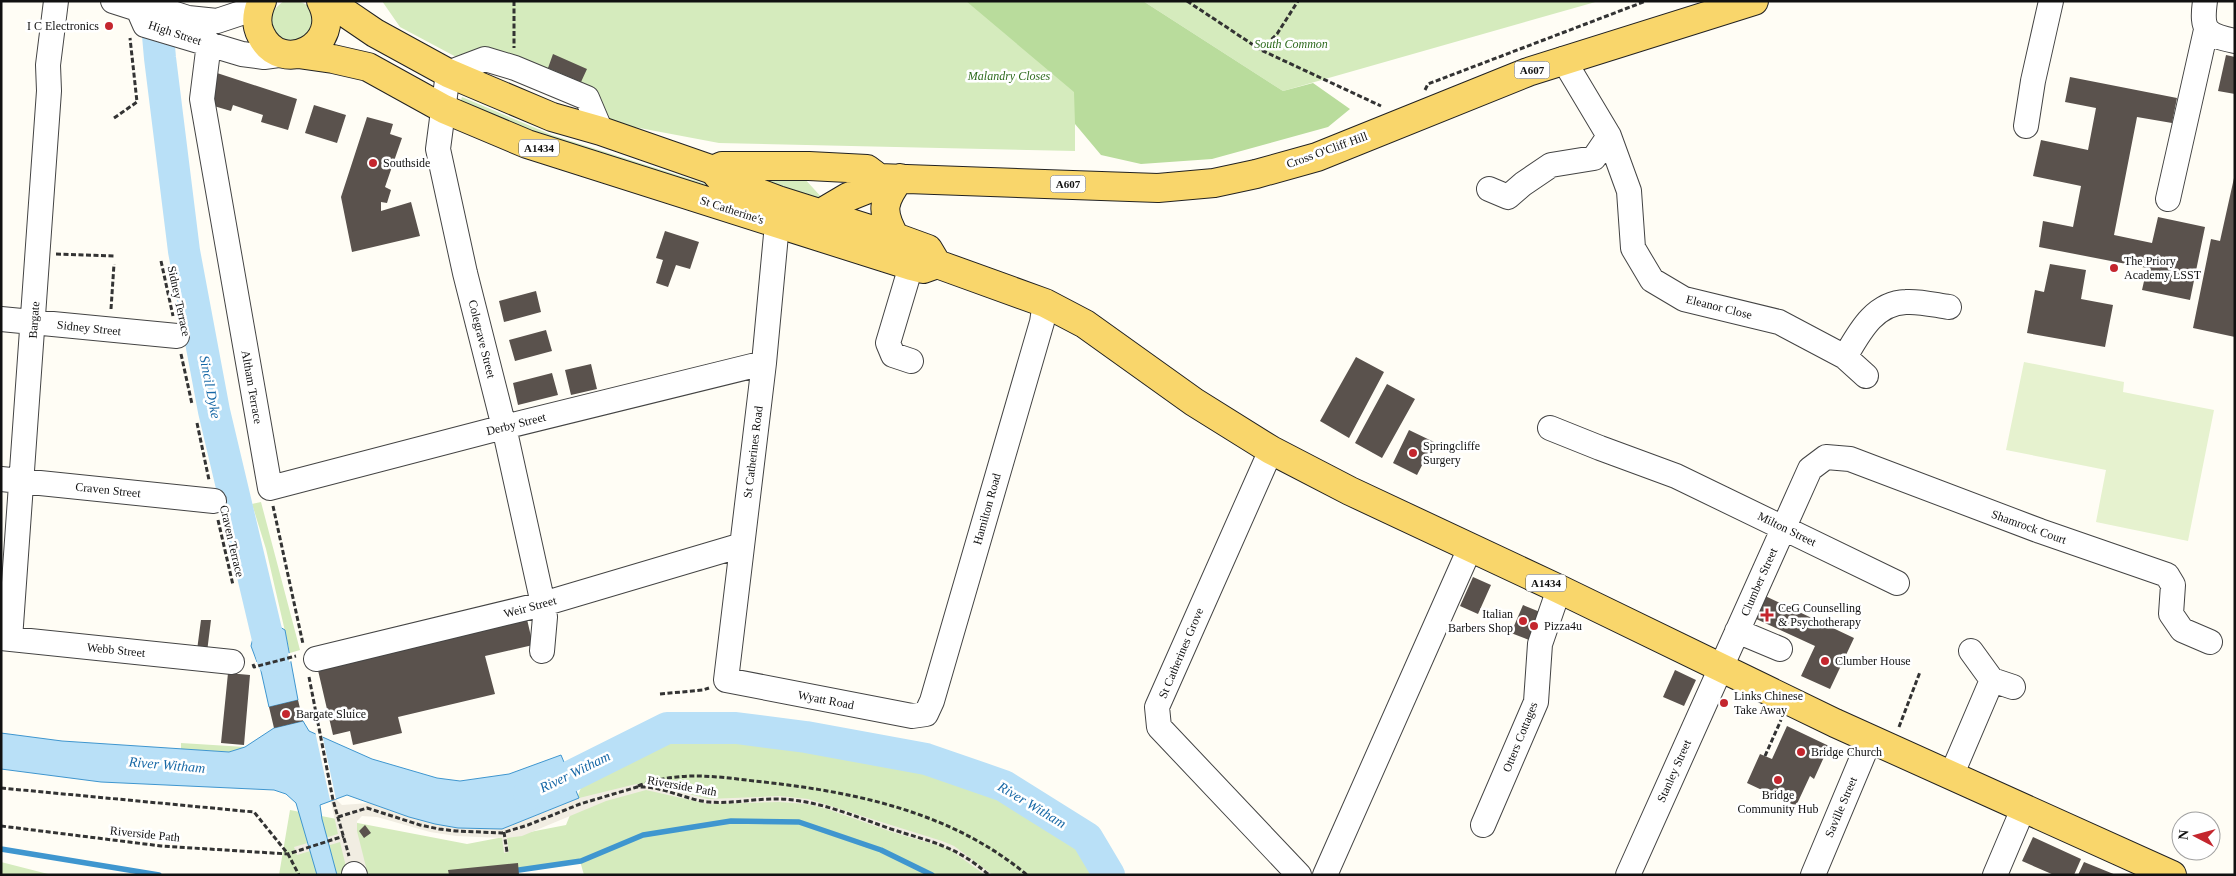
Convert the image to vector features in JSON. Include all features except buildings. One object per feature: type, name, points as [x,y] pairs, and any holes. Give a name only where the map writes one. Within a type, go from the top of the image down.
[{"type":"main road","points":[[292,54],[316,45],[324,35],[326,15],[321,1]]},
{"type":"main road","name":"St Catherine's","points":[[292,54],[333,59],[368,67],[444,109],[527,144],[782,225],[924,265],[928,250],[895,237],[819,214],[720,178],[713,170],[600,131],[552,118],[448,73],[375,33],[328,1]]},
{"type":"main road","name":"Cross O'Cliff Hill","points":[[889,178],[1158,188],[1214,183],[1256,174],[1317,156],[1563,59],[1754,1]]},
{"type":"main road","name":"A1434","points":[[261,4],[257,22],[261,37],[272,48],[292,54]]},
{"type":"main road","name":"St Catherine's","points":[[713,170],[722,166],[818,166],[867,169],[889,178]]},
{"type":"main road","points":[[782,225],[797,224],[889,178],[885,217],[895,237]]},
{"type":"main road","name":"A1434","points":[[924,265],[1045,303],[1085,324],[1194,402],[1271,450],[1350,491],[1559,588],[1880,744],[2172,875]]},
{"type":"street","name":"Bargate","points":[[6,639],[12,480],[34,322],[49,91],[48,65],[56,1]]},
{"type":"street","points":[[2026,126],[2033,81],[2051,1]]},
{"type":"street","points":[[2206,1],[2203,21],[2206,30],[2214,37],[2235,41]]},
{"type":"street","name":"High Street","points":[[127,6],[145,25],[183,26],[217,21],[261,4]]},
{"type":"street","name":"High Street","points":[[183,26],[209,43],[257,56],[292,54]]},
{"type":"street","points":[[2168,199],[2206,30]]},
{"type":"street","name":"Altham Terrace","points":[[209,43],[202,99],[270,488]]},
{"type":"street","points":[[448,73],[485,59],[515,68],[588,98],[600,131]]},
{"type":"street","name":"Eleanor Close","points":[[1563,59],[1608,136],[1629,191],[1633,248],[1652,280],[1684,299],[1779,322],[1845,357],[1866,376]]},
{"type":"street","name":"Colegrave Street","points":[[448,73],[444,109],[439,128],[438,149],[465,273],[504,427],[544,604],[545,617],[542,651]]},
{"type":"street","points":[[1489,189],[1508,197],[1551,165],[1594,158],[1608,136]]},
{"type":"street","name":"St Catherines Road","points":[[726,680],[782,225]]},
{"type":"street","points":[[911,360],[893,355],[888,342],[924,265]]},
{"type":"street","points":[[1845,357],[1862,327],[1878,311],[1905,301],[1949,307]]},
{"type":"street","name":"Hamilton Road","points":[[926,714],[932,701],[1042,322],[1045,303]]},
{"type":"street","name":"Sidney Street","points":[[1,319],[177,336]]},
{"type":"street","name":"Derby Street","points":[[270,488],[504,427],[764,363]]},
{"type":"street","name":"Milton Street","points":[[1550,428],[1676,476],[1897,583]]},
{"type":"street","name":"St Catherines Grove","points":[[1271,450],[1158,707],[1158,717],[1159,727],[1299,875]]},
{"type":"street","name":"Shamrock Court","points":[[1810,469],[1826,457],[1850,459],[2031,528],[2167,575],[2173,585],[2171,614],[2182,630],[2210,642]]},
{"type":"street","name":"Clumber Street","points":[[1721,668],[1810,469]]},
{"type":"street","name":"Craven Street","points":[[12,480],[214,501]]},
{"type":"street","name":"Weir Street","points":[[309,659],[544,604],[742,544]]},
{"type":"street","points":[[1325,875],[1470,548]]},
{"type":"street","name":"Otters Cottages","points":[[1483,825],[1536,702],[1540,644],[1559,588]]},
{"type":"street","points":[[1738,631],[1780,649]]},
{"type":"street","name":"Webb Street","points":[[6,639],[243,664]]},
{"type":"street","points":[[1951,776],[2003,683],[1971,651]]},
{"type":"street","name":"Stanley Street","points":[[1628,875],[1721,668]]},
{"type":"street","name":"Wyatt Road","points":[[726,680],[912,716],[926,714]]},
{"type":"street","name":"Saville Street","points":[[1812,875],[1880,744]]},
{"type":"street","points":[[1995,875],[2023,809]]},
{"type":"path","points":[[514,1],[515,68]]},
{"type":"path","points":[[1187,1],[1260,50],[1409,119]]},
{"type":"path","points":[[1260,50],[1277,34],[1298,1]]},
{"type":"path","points":[[114,118],[137,102],[127,6]]},
{"type":"path","points":[[38,253],[114,256]]},
{"type":"path","name":"Sidney Terrace","points":[[161,261],[192,404]]},
{"type":"path","points":[[109,330],[114,264]]},
{"type":"path","name":"Craven Terrace","points":[[197,423],[232,585]]},
{"type":"path","points":[[270,488],[309,659],[318,730],[333,800],[344,836],[288,854]]},
{"type":"path","points":[[243,664],[260,665],[291,657]]},
{"type":"path","points":[[1880,744],[1920,672]]},
{"type":"path","points":[[660,694],[703,690],[726,680]]},
{"type":"path","points":[[1765,756],[1790,701]]},
{"type":"path","points":[[628,790],[664,777],[701,776],[782,784],[885,803],[962,832],[992,849],[1027,875]]},
{"type":"path","name":"Riverside Path","points":[[338,817],[366,808],[439,829],[504,832],[528,825],[580,804],[637,787],[655,788],[708,802],[779,799],[808,801],[941,843],[953,849],[989,875]]},
{"type":"path","points":[[1,788],[254,812],[288,854],[299,875]]},
{"type":"path","name":"Riverside Path","points":[[1,826],[161,846],[288,854]]},
{"type":"path","points":[[504,832],[507,852]]},
{"type":"green space","points":[[284,1],[304,3],[314,13],[309,36],[291,43],[278,35],[274,30],[271,19],[273,13]]},
{"type":"green space","name":"Malandry Closes","points":[[382,1],[1044,1],[1194,122],[1075,124],[1075,151],[719,143],[613,123],[587,85],[460,59],[400,27]]},
{"type":"green space","points":[[966,1],[1143,1],[1283,91],[1313,83],[1350,109],[1328,127],[1212,159],[1141,164],[1101,155],[1075,124],[1074,92]]},
{"type":"green space","name":"South Common","points":[[1143,1],[1599,1],[1283,91]]},
{"type":"green space","points":[[462,97],[552,135],[781,208],[640,171],[459,105]]},
{"type":"green space","points":[[723,171],[803,177],[824,200]]},
{"type":"green space","points":[[2024,362],[2124,382],[2123,392],[2214,410],[2188,541],[2096,522],[2106,470],[2006,450]]},
{"type":"green space","points":[[261,502],[300,650],[290,653],[266,549],[252,504]]},
{"type":"green space","points":[[720,727],[806,737],[926,759],[1004,786],[1087,838],[1109,875],[584,875],[580,861],[488,875],[279,875],[290,810],[467,844],[566,825],[589,768],[667,728]]},
{"type":"green space","points":[[181,743],[245,747],[229,752],[181,749]]},
{"type":"green space","points":[[1,862],[52,875],[1,875]]},
{"type":"shaded area","points":[[321,729],[336,799],[342,805],[369,803],[409,817],[458,828],[502,829],[579,798],[636,784],[651,784],[708,799],[779,796],[808,799],[942,841],[954,846],[993,875],[985,875],[952,851],[940,846],[807,804],[779,802],[708,804],[646,790],[606,801],[522,836],[507,838],[509,852],[504,853],[502,838],[456,836],[430,832],[377,817],[362,816],[357,821],[357,831],[368,875],[348,875],[340,842],[297,855],[294,847],[338,834],[315,731]]},
{"type":"water","points":[[254,612],[285,630],[298,700],[269,707],[259,662],[257,662],[251,646],[254,634]]},
{"type":"water","points":[[303,721],[309,731],[372,759],[437,778],[460,781],[509,774],[561,755],[579,798],[502,829],[458,828],[435,824],[347,795],[320,805],[337,875],[317,875],[296,803],[286,794],[274,790],[101,782],[1,769],[1,733],[62,741],[229,752],[245,747],[274,728]]},
{"type":"pier","points":[[290,653],[292,661],[261,669],[259,661]]},
{"type":"pier","points":[[315,731],[322,734],[336,799],[330,800]]},
{"type":"waterway","name":"Sincil Dyke","points":[[155,1],[160,58],[184,251],[214,411],[273,660]]},
{"type":"waterway","name":"River Witham","points":[[529,794],[567,778],[667,728],[736,728],[806,737],[926,759],[1004,786],[1087,838],[1109,875]]},
{"type":"waterway","points":[[512,871],[581,861],[643,835],[731,821],[799,822],[881,850],[932,875]]},
{"type":"waterway","points":[[1,849],[159,875]]},
{"type":"place","name":"I C Electronics","points":[[109,26]]},
{"type":"place","name":"Southside","points":[[373,163]]},
{"type":"place","name":"The Priory Academy LSST","points":[[2114,268]]},
{"type":"place","name":"Springcliffe Surgery","points":[[1413,453]]},
{"type":"place","name":"CeG Counselling & Psychotherapy","points":[[1767,615]]},
{"type":"place","name":"Italian Barbers Shop","points":[[1523,621]]},
{"type":"place","name":"Pizza4u","points":[[1534,626]]},
{"type":"place","name":"Clumber House","points":[[1825,661]]},
{"type":"place","name":"Links Chinese Take Away","points":[[1724,703]]},
{"type":"place","name":"Bargate Sluice","points":[[286,714]]},
{"type":"place","name":"Bridge Church","points":[[1801,752]]},
{"type":"place","name":"Bridge Community Hub","points":[[1778,780]]}]
